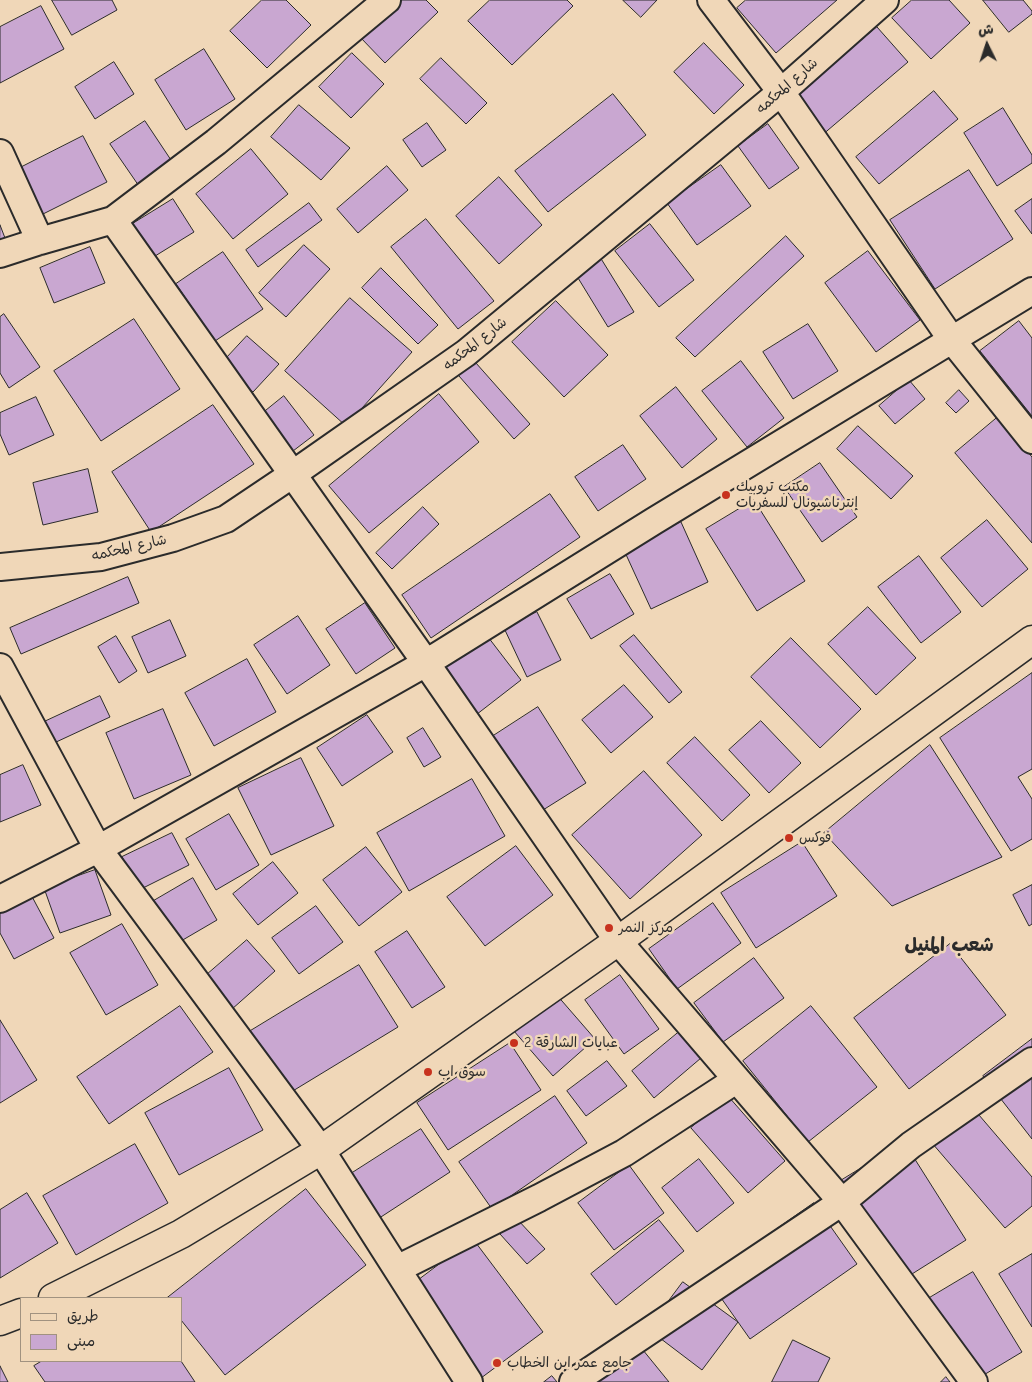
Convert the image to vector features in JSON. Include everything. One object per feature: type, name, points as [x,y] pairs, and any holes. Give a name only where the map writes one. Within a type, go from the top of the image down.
[{"type":"main road","points":[[55,1297],[181,1234],[321,1150],[618,941],[1032,640]]},
{"type":"main road","points":[[0,1321],[20,1312]]},
{"type":"street","points":[[0,254],[112,220],[216,142],[387,0]]},
{"type":"street","points":[[711,0],[781,92],[952,340],[1032,440]]},
{"type":"street","name":"شارع المحكمه","points":[[0,567],[102,557],[172,538],[226,519],[466,353],[781,92],[885,0]]},
{"type":"street","points":[[0,153],[40,241]]},
{"type":"street","points":[[112,220],[293,474],[618,941],[842,1202],[974,1382]]},
{"type":"street","points":[[0,899],[98,849],[426,664],[654,521],[1032,291]]},
{"type":"street","points":[[0,667],[98,849],[321,1150],[469,1382]]},
{"type":"street","points":[[573,1382],[842,1202],[911,1146],[1032,1061]]},
{"type":"street","points":[[397,1269],[624,1153],[736,1080]]},
{"type":"building","points":[[52,0],[112,0],[117,10],[72,35]]},
{"type":"building","points":[[262,0],[286,0],[311,25],[267,68],[230,31]]},
{"type":"building","points":[[399,0],[426,0],[438,12],[385,63],[360,37]]},
{"type":"building","points":[[490,0],[567,0],[573,6],[512,65],[468,21]]},
{"type":"building","points":[[623,0],[657,0],[641,17]]},
{"type":"building","points":[[746,0],[837,0],[776,53],[737,8]]},
{"type":"building","points":[[912,0],[949,0],[970,23],[931,59],[892,18]]},
{"type":"building","points":[[983,0],[1023,0],[1032,11],[1032,14],[1009,32]]},
{"type":"building","points":[[41,6],[64,49],[0,83],[0,27]]},
{"type":"building","points":[[877,27],[908,62],[821,136],[790,101]]},
{"type":"building","points":[[704,43],[744,85],[714,114],[674,72]]},
{"type":"building","points":[[204,49],[235,99],[186,130],[155,80]]},
{"type":"building","points":[[352,53],[384,84],[351,118],[319,87]]},
{"type":"building","points":[[441,58],[487,103],[466,124],[420,79]]},
{"type":"building","points":[[114,62],[134,94],[95,119],[75,87]]},
{"type":"building","points":[[934,91],[958,119],[879,184],[856,157]]},
{"type":"building","points":[[613,94],[646,135],[548,212],[515,171]]},
{"type":"building","points":[[299,105],[350,148],[321,180],[271,137]]},
{"type":"building","points":[[1003,108],[1032,155],[1032,163],[997,186],[964,133]]},
{"type":"building","points":[[145,121],[175,166],[141,189],[110,144]]},
{"type":"building","points":[[427,123],[446,150],[422,167],[403,140]]},
{"type":"building","points":[[768,124],[799,168],[769,189],[738,146]]},
{"type":"building","points":[[83,136],[107,182],[33,219],[10,173]]},
{"type":"building","points":[[251,149],[288,194],[233,239],[196,194]]},
{"type":"building","points":[[721,165],[751,206],[697,245],[667,203]]},
{"type":"building","points":[[387,166],[408,190],[358,233],[337,209]]},
{"type":"building","points":[[969,170],[1013,239],[935,289],[890,220]]},
{"type":"building","points":[[499,177],[542,225],[499,264],[456,216]]},
{"type":"building","points":[[173,199],[194,232],[147,261],[126,228]]},
{"type":"building","points":[[1032,199],[1032,234],[1015,211]]},
{"type":"building","points":[[309,203],[322,220],[258,267],[246,250]]},
{"type":"building","points":[[426,219],[494,301],[458,329],[391,247]]},
{"type":"building","points":[[650,224],[694,280],[659,307],[615,251]]},
{"type":"building","points":[[0,225],[5,238],[0,240]]},
{"type":"building","points":[[786,236],[804,256],[695,357],[676,338]]},
{"type":"building","points":[[304,245],[330,269],[286,317],[259,293]]},
{"type":"building","points":[[90,247],[105,283],[54,303],[40,268]]},
{"type":"building","points":[[868,251],[920,320],[876,352],[825,283]]},
{"type":"building","points":[[223,252],[263,309],[215,341],[176,284]]},
{"type":"building","points":[[600,257],[634,312],[608,327],[575,273]]},
{"type":"building","points":[[381,268],[438,325],[418,344],[362,288]]},
{"type":"building","points":[[350,298],[412,352],[346,426],[285,371]]},
{"type":"building","points":[[556,301],[608,355],[564,397],[512,342]]},
{"type":"building","points":[[4,314],[40,367],[9,388],[0,373],[0,317]]},
{"type":"building","points":[[134,319],[180,389],[101,441],[54,371]]},
{"type":"building","points":[[1019,321],[1032,338],[1032,416],[980,351]]},
{"type":"building","points":[[808,324],[838,371],[793,399],[763,352]]},
{"type":"building","points":[[247,336],[279,364],[253,392],[221,364]]},
{"type":"building","points":[[468,354],[530,424],[514,439],[452,368]]},
{"type":"building","points":[[741,361],[784,418],[747,447],[702,391]]},
{"type":"building","points":[[909,380],[925,399],[895,424],[879,406]]},
{"type":"building","points":[[676,387],[717,439],[682,468],[640,416]]},
{"type":"building","points":[[959,390],[969,401],[956,413],[946,403]]},
{"type":"building","points":[[439,394],[479,442],[369,533],[329,486]]},
{"type":"building","points":[[284,396],[314,435],[293,451],[263,413]]},
{"type":"building","points":[[36,397],[54,435],[9,455],[0,434],[0,413]]},
{"type":"building","points":[[213,405],[254,464],[151,532],[112,472]]},
{"type":"building","points":[[998,417],[1032,457],[1032,543],[955,453]]},
{"type":"building","points":[[858,426],[913,476],[891,499],[837,449]]},
{"type":"building","points":[[623,445],[646,479],[598,511],[575,477]]},
{"type":"building","points":[[820,463],[857,517],[822,542],[784,487]]},
{"type":"building","points":[[88,469],[98,512],[43,525],[33,483]]},
{"type":"building","points":[[550,494],[580,537],[431,638],[402,595]]},
{"type":"building","points":[[754,500],[805,581],[757,611],[706,529]]},
{"type":"building","points":[[423,507],[439,524],[392,569],[376,553]]},
{"type":"building","points":[[987,520],[1028,569],[982,607],[941,558]]},
{"type":"building","points":[[681,522],[708,582],[651,609],[623,548]]},
{"type":"building","points":[[919,556],[961,612],[921,643],[878,587]]},
{"type":"building","points":[[610,574],[634,614],[591,639],[567,599]]},
{"type":"building","points":[[128,577],[139,603],[21,654],[10,628]]},
{"type":"building","points":[[365,603],[395,648],[356,674],[326,629]]},
{"type":"building","points":[[868,607],[916,658],[876,695],[828,644]]},
{"type":"building","points":[[537,612],[561,660],[527,677],[504,628]]},
{"type":"building","points":[[298,616],[330,665],[287,694],[254,645]]},
{"type":"building","points":[[170,620],[186,656],[148,673],[132,637]]},
{"type":"building","points":[[485,633],[521,680],[472,718],[435,672]]},
{"type":"building","points":[[634,635],[682,692],[669,703],[620,646]]},
{"type":"building","points":[[116,636],[137,671],[119,683],[98,647]]},
{"type":"building","points":[[791,638],[861,709],[820,748],[751,677]]},
{"type":"building","points":[[247,659],[276,712],[214,746],[185,693]]},
{"type":"building","points":[[1032,673],[1032,769],[1018,777],[1032,799],[1032,839],[1011,851],[940,738]]},
{"type":"building","points":[[624,685],[653,717],[611,753],[582,720]]},
{"type":"building","points":[[100,696],[110,717],[54,743],[44,722]]},
{"type":"building","points":[[538,707],[586,783],[535,815],[487,740]]},
{"type":"building","points":[[163,709],[191,775],[134,799],[106,733]]},
{"type":"building","points":[[367,715],[393,752],[342,786],[317,748]]},
{"type":"building","points":[[761,721],[801,763],[769,793],[729,750]]},
{"type":"building","points":[[423,728],[441,757],[424,767],[407,738]]},
{"type":"building","points":[[695,737],[750,795],[722,821],[667,763]]},
{"type":"building","points":[[930,745],[1002,857],[892,906],[824,833]]},
{"type":"building","points":[[301,758],[334,826],[271,855],[238,788]]},
{"type":"building","points":[[23,765],[41,805],[0,822],[0,775]]},
{"type":"building","points":[[644,771],[702,835],[630,899],[572,835]]},
{"type":"building","points":[[472,779],[505,836],[409,891],[377,833]]},
{"type":"building","points":[[229,814],[259,865],[216,890],[186,839]]},
{"type":"building","points":[[172,833],[189,865],[139,890],[122,857]]},
{"type":"building","points":[[802,842],[837,896],[756,948],[721,893]]},
{"type":"building","points":[[516,846],[553,895],[485,946],[447,897]]},
{"type":"building","points":[[366,847],[402,892],[359,926],[323,880]]},
{"type":"building","points":[[273,862],[298,893],[258,925],[233,894]]},
{"type":"building","points":[[95,870],[111,915],[60,933],[44,888]]},
{"type":"building","points":[[193,878],[217,920],[169,948],[145,906]]},
{"type":"building","points":[[1032,885],[1032,924],[1029,926],[1013,895]]},
{"type":"building","points":[[28,889],[54,938],[14,959],[0,933],[0,904]]},
{"type":"building","points":[[713,903],[741,943],[677,989],[649,949]]},
{"type":"building","points":[[316,906],[343,942],[299,974],[272,938]]},
{"type":"building","points":[[122,924],[158,985],[106,1015],[70,953]]},
{"type":"building","points":[[407,931],[445,987],[412,1008],[375,952]]},
{"type":"building","points":[[247,940],[275,971],[223,1017],[195,985]]},
{"type":"building","points":[[950,944],[1006,1015],[909,1089],[854,1018]]},
{"type":"building","points":[[754,958],[784,998],[723,1042],[694,1003]]},
{"type":"building","points":[[359,965],[398,1027],[273,1103],[234,1041]]},
{"type":"building","points":[[620,975],[659,1029],[624,1054],[585,1000]]},
{"type":"building","points":[[549,986],[595,1039],[553,1076],[507,1023]]},
{"type":"building","points":[[180,1006],[213,1052],[109,1124],[77,1077]]},
{"type":"building","points":[[811,1006],[877,1087],[808,1142],[743,1061]]},
{"type":"building","points":[[0,1020],[37,1080],[0,1103]]},
{"type":"building","points":[[679,1032],[701,1058],[654,1098],[632,1071]]},
{"type":"building","points":[[1032,1039],[1032,1139],[983,1076]]},
{"type":"building","points":[[510,1043],[541,1090],[448,1150],[417,1103]]},
{"type":"building","points":[[607,1061],[627,1086],[586,1116],[567,1091]]},
{"type":"building","points":[[229,1068],[263,1130],[179,1175],[145,1113]]},
{"type":"building","points":[[555,1096],[587,1143],[492,1209],[459,1162]]},
{"type":"building","points":[[728,1096],[785,1161],[748,1193],[691,1128]]},
{"type":"building","points":[[967,1101],[1032,1177],[1032,1206],[1005,1228],[926,1136]]},
{"type":"building","points":[[421,1129],[450,1172],[364,1228],[335,1184]]},
{"type":"building","points":[[904,1142],[966,1240],[904,1279],[842,1180]]},
{"type":"building","points":[[135,1144],[168,1203],[76,1255],[43,1196]]},
{"type":"building","points":[[699,1159],[734,1203],[697,1232],[662,1188]]},
{"type":"building","points":[[629,1165],[664,1213],[614,1250],[578,1203]]},
{"type":"building","points":[[306,1189],[366,1265],[225,1375],[182,1321],[182,1297],[168,1297]]},
{"type":"building","points":[[27,1193],[58,1243],[0,1278],[0,1210]]},
{"type":"building","points":[[814,1203],[857,1264],[750,1339],[707,1278]]},
{"type":"building","points":[[517,1219],[545,1249],[527,1264],[500,1234]]},
{"type":"building","points":[[659,1220],[684,1251],[616,1305],[591,1274]]},
{"type":"building","points":[[473,1239],[543,1332],[477,1381],[408,1288]]},
{"type":"building","points":[[1032,1254],[1032,1327],[999,1274]]},
{"type":"building","points":[[973,1272],[1022,1352],[972,1382],[916,1306]]},
{"type":"building","points":[[683,1282],[738,1322],[702,1370],[648,1329]]},
{"type":"building","points":[[634,1339],[669,1382],[579,1382]]},
{"type":"building","points":[[793,1340],[830,1358],[818,1382],[772,1382]]},
{"type":"building","points":[[40,1362],[182,1362],[195,1382],[45,1382],[34,1366]]},
{"type":"building","points":[[0,1366],[8,1382],[0,1382]]},
{"type":"building","points":[[552,1376],[557,1382],[544,1382]]},
{"type":"building","points":[[946,1377],[950,1382],[941,1382]]},
{"type":"place","name":"مكتب تروبيك إنترناشيونال للسفريات","points":[[726,495]]},
{"type":"place","name":"فوكس","points":[[789,838]]},
{"type":"place","name":"مركز النمر","points":[[609,928]]},
{"type":"place","name":"عبايات الشارقة 2","points":[[514,1043]]},
{"type":"place","name":"سوق اب","points":[[428,1072]]},
{"type":"place","name":"جامع عمر ابن الخطاب","points":[[497,1363]]},
{"type":"district","name":"شعب المنيل","points":[[949,946]]}]
